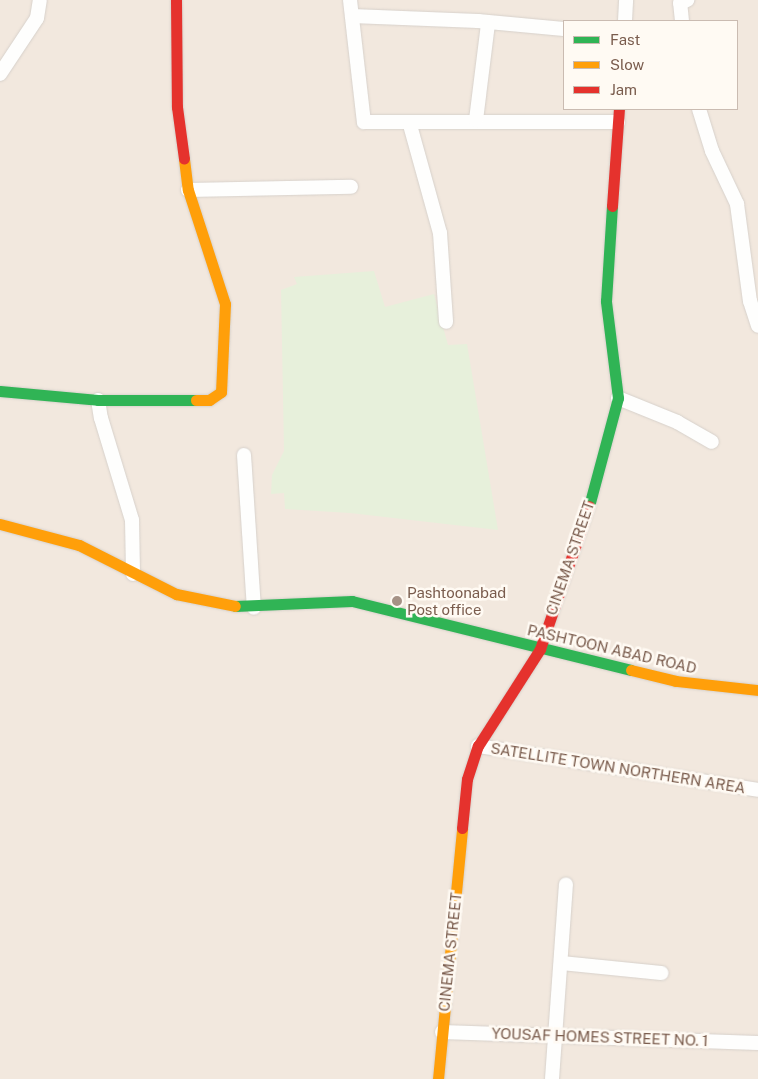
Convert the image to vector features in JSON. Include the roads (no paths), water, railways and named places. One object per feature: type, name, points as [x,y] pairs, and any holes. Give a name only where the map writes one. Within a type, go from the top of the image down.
[{"type":"street","points":[[0,74],[37,18],[40,0]]},
{"type":"street","points":[[0,391],[98,400],[209,400],[220,392],[225,352],[225,304],[188,190],[177,107],[176,0]]},
{"type":"street","points":[[350,0],[364,122],[410,125],[476,120],[618,115]]},
{"type":"street","points":[[625,20],[626,0]]},
{"type":"street","points":[[682,20],[680,4],[686,0]]},
{"type":"street","points":[[352,16],[563,29]]},
{"type":"street","points":[[476,120],[488,24]]},
{"type":"street","points":[[699,110],[712,150],[737,204],[750,301],[758,326]]},
{"type":"street","name":"CINEMA STREET","points":[[438,1079],[467,780],[478,746],[540,649],[600,469],[618,398],[606,301],[618,115]]},
{"type":"street","points":[[410,125],[440,233],[446,322]]},
{"type":"street","points":[[188,190],[351,187]]},
{"type":"street","points":[[618,398],[676,422],[712,442]]},
{"type":"street","points":[[98,400],[101,418],[132,520],[133,574]]},
{"type":"street","points":[[244,455],[254,608]]},
{"type":"street","name":"PASHTOON ABAD ROAD","points":[[0,524],[79,545],[133,574],[176,594],[216,605],[254,608],[292,602],[352,601],[540,649],[676,681],[758,690]]},
{"type":"street","name":"SATELLITE TOWN NORTHERN AREA","points":[[478,746],[758,790]]},
{"type":"street","points":[[552,1079],[566,885]]},
{"type":"street","points":[[561,964],[662,973]]},
{"type":"street","name":"YOUSAF HOMES STREET NO. 1","points":[[442,1032],[758,1043]]},
{"type":"place","name":"Pashtoonabad Post office","points":[[397,601]]}]
